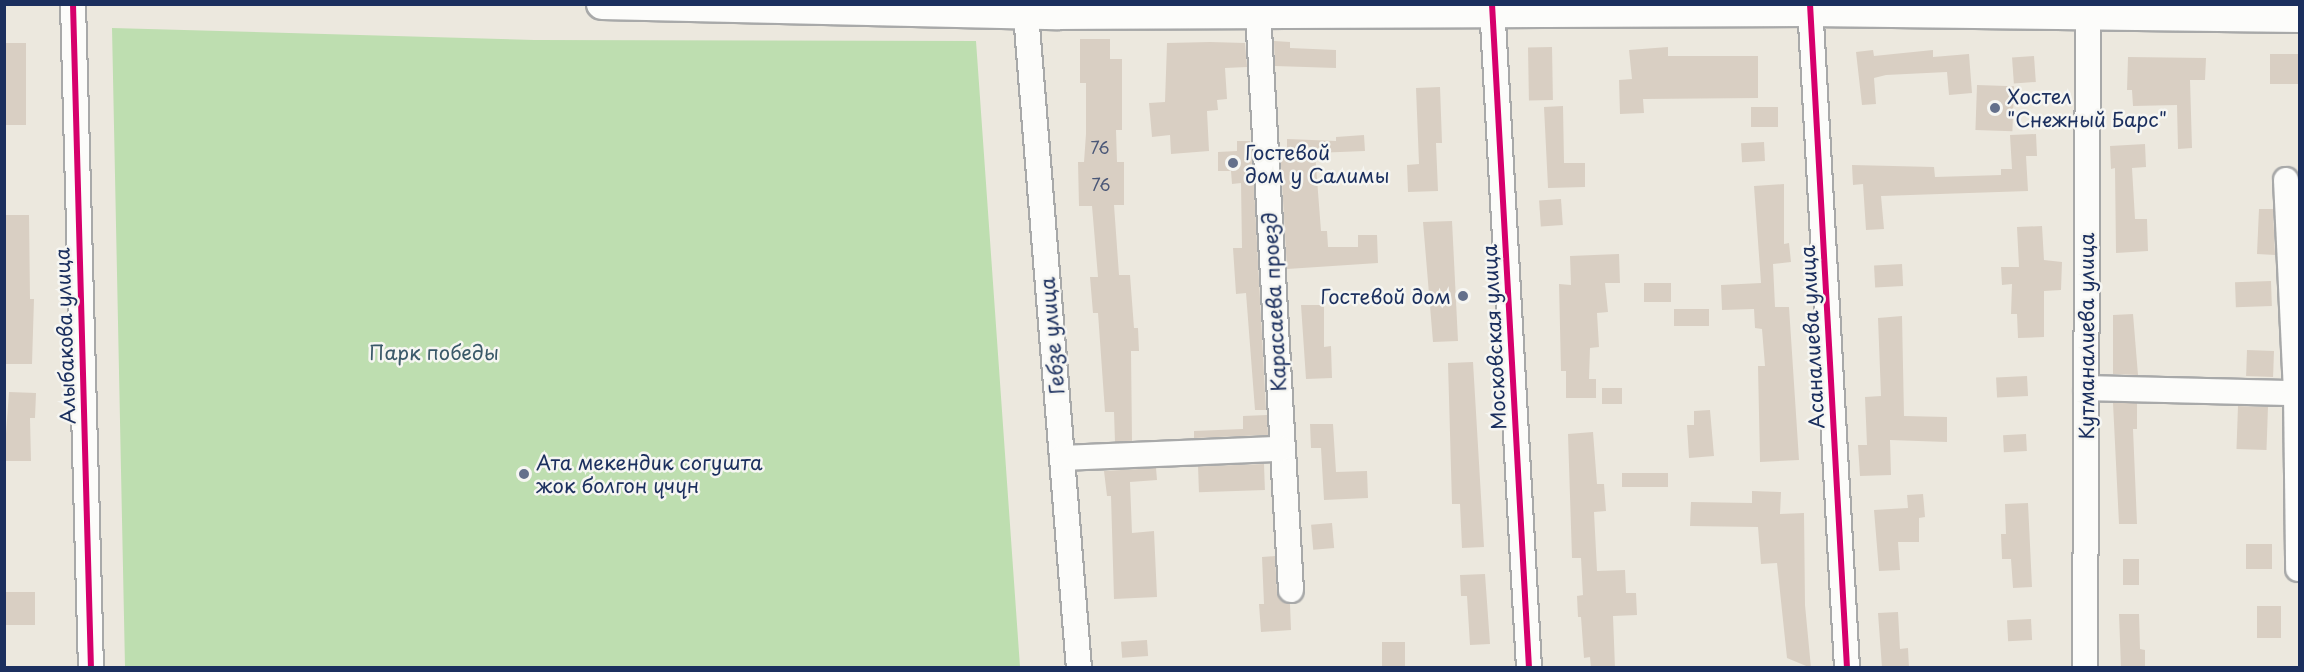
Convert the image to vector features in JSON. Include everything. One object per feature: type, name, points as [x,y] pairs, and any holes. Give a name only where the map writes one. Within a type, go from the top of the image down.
[{"type":"main road","points":[[602,4],[1258,13],[1492,9],[2088,10],[2300,17]]},
{"type":"street","name":"Алыбакова улица","points":[[73,4],[91,668]]},
{"type":"street","name":"Асаналиева улица","points":[[1810,8],[1847,668]]},
{"type":"street","name":"Гебзе улица","points":[[1026,9],[1079,668]]},
{"type":"street","name":"Московская улица","points":[[1492,9],[1528,668]]},
{"type":"street","name":"Кутманалиева улица","points":[[2085,668],[2088,10]]},
{"type":"street","name":"Карасаева проезд","points":[[1258,13],[1281,449],[1291,590]]},
{"type":"street","points":[[2286,180],[2296,393],[2298,570]]},
{"type":"street","points":[[2086,388],[2296,393]]},
{"type":"street","points":[[1062,458],[1281,449]]},
{"type":"green space","name":"Парк победы","points":[[112,28],[534,40],[976,41],[1020,667],[125,667]]},
{"type":"building","points":[[1080,39],[1110,39],[1110,59],[1122,59],[1122,130],[1116,130],[1117,162],[1124,162],[1124,205],[1114,205],[1119,275],[1130,275],[1134,328],[1138,328],[1139,351],[1131,351],[1132,441],[1115,442],[1114,412],[1105,412],[1098,313],[1093,313],[1090,277],[1098,277],[1092,206],[1079,206],[1078,162],[1084,162],[1086,134],[1086,83],[1080,83]]},
{"type":"building","points":[[1274,41],[1290,42],[1290,48],[1336,50],[1336,68],[1275,66]]},
{"type":"building","points":[[4,43],[26,43],[26,125],[4,125]]},
{"type":"building","points":[[1167,43],[1245,43],[1247,67],[1225,68],[1227,99],[1217,100],[1218,110],[1207,111],[1209,151],[1171,154],[1170,135],[1152,137],[1149,103],[1165,102]]},
{"type":"building","points":[[1528,47],[1552,47],[1553,100],[1529,100]]},
{"type":"building","points":[[1668,47],[1668,56],[1758,56],[1758,98],[1643,99],[1644,113],[1620,114],[1619,80],[1632,79],[1629,50]]},
{"type":"building","points":[[1873,50],[1874,56],[1933,50],[1933,57],[1969,54],[1972,93],[1949,95],[1947,72],[1886,75],[1874,78],[1876,104],[1862,105],[1856,52]]},
{"type":"building","points":[[2270,54],[2300,54],[2300,84],[2270,84]]},
{"type":"building","points":[[2034,56],[2036,82],[2014,83],[2012,58]]},
{"type":"building","points":[[2128,57],[2206,58],[2205,80],[2190,80],[2192,148],[2178,149],[2177,105],[2133,106],[2132,90],[2127,90]]},
{"type":"building","name":"Хостел \"Снежный Барс\"","points":[[1977,85],[2014,86],[2012,131],[1975,130]]},
{"type":"building","points":[[1440,87],[1442,143],[1436,143],[1438,191],[1408,192],[1407,165],[1419,164],[1416,88]]},
{"type":"building","points":[[1563,106],[1564,163],[1585,163],[1585,187],[1548,188],[1544,107]]},
{"type":"building","points":[[1751,107],[1778,107],[1778,127],[1751,127]]},
{"type":"building","points":[[2036,134],[2037,156],[2026,156],[2028,191],[1881,196],[1884,229],[1866,230],[1863,184],[1853,185],[1852,165],[1934,167],[1935,177],[2001,175],[2001,169],[2012,169],[2010,135]]},
{"type":"building","points":[[1364,135],[1365,151],[1315,153],[1321,231],[1327,231],[1328,247],[1358,247],[1358,235],[1377,235],[1378,263],[1287,269],[1280,149],[1287,149],[1287,139],[1336,141],[1336,137]]},
{"type":"building","points":[[1237,141],[1250,141],[1252,150],[1266,410],[1255,410],[1246,293],[1236,294],[1233,248],[1242,248],[1241,183],[1232,184],[1231,171],[1218,171],[1218,152],[1237,151]]},
{"type":"building","points":[[1764,142],[1765,161],[1742,162],[1741,143]]},
{"type":"building","points":[[2145,144],[2146,167],[2132,168],[2135,219],[2147,219],[2148,251],[2116,253],[2115,168],[2111,169],[2110,146]]},
{"type":"building","points":[[1784,184],[1784,244],[1789,243],[1791,262],[1773,264],[1775,307],[1789,307],[1799,460],[1760,462],[1758,366],[1765,366],[1762,329],[1755,328],[1754,309],[1722,310],[1721,285],[1761,283],[1754,186]]},
{"type":"building","points":[[1561,199],[1563,225],[1541,226],[1539,201]]},
{"type":"building","points":[[2259,209],[2273,209],[2275,255],[2257,254]]},
{"type":"building","points":[[4,215],[29,215],[30,299],[34,299],[32,364],[4,364]]},
{"type":"building","points":[[1452,221],[1458,341],[1433,342],[1423,222]]},
{"type":"building","points":[[2042,226],[2044,260],[2062,262],[2061,290],[2044,291],[2044,337],[2018,338],[2017,314],[2011,314],[2012,284],[2002,285],[2001,267],[2019,267],[2017,227]]},
{"type":"building","points":[[1619,254],[1620,283],[1605,283],[1608,312],[1597,313],[1599,347],[1590,348],[1589,379],[1596,379],[1596,398],[1566,398],[1566,371],[1561,371],[1559,284],[1571,285],[1570,256]]},
{"type":"building","points":[[1902,264],[1903,286],[1875,287],[1874,265]]},
{"type":"building","points":[[2271,281],[2272,306],[2236,307],[2235,282]]},
{"type":"building","points":[[1644,283],[1671,283],[1671,302],[1644,302]]},
{"type":"building","points":[[1301,305],[1324,305],[1324,347],[1331,346],[1332,378],[1306,379]]},
{"type":"building","points":[[1674,309],[1709,309],[1709,326],[1674,326]]},
{"type":"building","points":[[2133,314],[2138,375],[2113,374],[2113,315]]},
{"type":"building","points":[[1902,316],[1904,416],[1947,417],[1947,442],[1890,440],[1891,475],[1860,476],[1858,445],[1867,445],[1865,397],[1881,396],[1878,318]]},
{"type":"building","points":[[2247,350],[2274,351],[2273,377],[2246,376]]},
{"type":"building","points":[[1473,362],[1484,547],[1462,548],[1460,504],[1452,504],[1448,363]]},
{"type":"building","points":[[2027,376],[2028,396],[1997,398],[1996,378]]},
{"type":"building","points":[[1602,388],[1622,388],[1622,404],[1602,404]]},
{"type":"building","points":[[9,392],[36,393],[35,418],[30,418],[31,461],[4,461]]},
{"type":"building","points":[[2113,403],[2137,403],[2137,429],[2133,429],[2137,524],[2119,524]]},
{"type":"building","points":[[2238,406],[2268,407],[2266,450],[2236,449]]},
{"type":"building","points":[[1710,410],[1714,456],[1689,458],[1687,425],[1694,425],[1694,411]]},
{"type":"building","points":[[1267,415],[1268,435],[1194,438],[1194,431],[1243,429],[1243,416]]},
{"type":"building","points":[[1310,424],[1333,424],[1336,472],[1367,471],[1368,498],[1324,500],[1321,448],[1311,448]]},
{"type":"building","points":[[1593,432],[1597,484],[1604,484],[1606,511],[1594,512],[1597,571],[1625,570],[1626,593],[1636,593],[1637,615],[1613,616],[1615,668],[1591,668],[1590,657],[1584,658],[1577,596],[1583,595],[1581,558],[1572,558],[1568,434]]},
{"type":"building","points":[[2026,434],[2027,451],[2004,452],[2003,435]]},
{"type":"building","points":[[1264,464],[1265,490],[1199,492],[1198,466]]},
{"type":"building","points":[[1156,468],[1157,480],[1130,482],[1132,533],[1154,531],[1157,597],[1114,599],[1111,496],[1107,496],[1104,471]]},
{"type":"building","points":[[1622,473],[1668,473],[1668,487],[1622,487]]},
{"type":"building","points":[[1752,491],[1781,492],[1780,514],[1804,513],[1805,605],[1811,668],[1787,658],[1777,563],[1761,564],[1758,527],[1690,526],[1691,502],[1752,503]]},
{"type":"building","points":[[1923,494],[1925,517],[1919,518],[1919,542],[1898,542],[1900,570],[1879,571],[1874,510],[1908,508],[1907,495]]},
{"type":"building","points":[[2028,503],[2032,587],[2013,588],[2011,559],[2002,559],[2001,534],[2006,534],[2005,504]]},
{"type":"building","points":[[1332,523],[1334,548],[1313,550],[1311,525]]},
{"type":"building","points":[[2246,544],[2272,544],[2272,569],[2246,569]]},
{"type":"building","points":[[1275,556],[1277,591],[1279,598],[1290,604],[1291,630],[1261,632],[1259,604],[1264,604],[1262,557]]},
{"type":"building","points":[[2123,559],[2139,559],[2139,585],[2123,585]]},
{"type":"building","points":[[1485,574],[1490,644],[1470,645],[1467,596],[1461,596],[1460,575]]},
{"type":"building","points":[[4,592],[35,592],[35,625],[4,625]]},
{"type":"building","points":[[2257,606],[2281,606],[2281,638],[2257,638]]},
{"type":"building","points":[[1898,612],[1900,649],[1908,648],[1909,668],[1882,668],[1878,613]]},
{"type":"building","points":[[2119,614],[2139,614],[2140,649],[2145,650],[2145,668],[2121,668]]},
{"type":"building","points":[[2031,619],[2032,640],[2008,641],[2007,620]]},
{"type":"building","points":[[1147,640],[1148,656],[1122,658],[1121,642]]},
{"type":"building","points":[[1382,642],[1405,642],[1405,668],[1382,668]]},
{"type":"cycle path","points":[[73,4],[91,668]]},
{"type":"cycle path","points":[[1492,4],[1529,668]]},
{"type":"cycle path","points":[[1810,4],[1847,668]]},
{"type":"place","name":"Хостел \"Снежный Барс\"","points":[[1995,108]]},
{"type":"place","name":"Гостевой дом у Салимы","points":[[1233,163]]},
{"type":"place","name":"Гостевой дом","points":[[1463,296]]},
{"type":"place","name":"Ата мекендик согушта жок болгон үчүн","points":[[524,474]]}]
